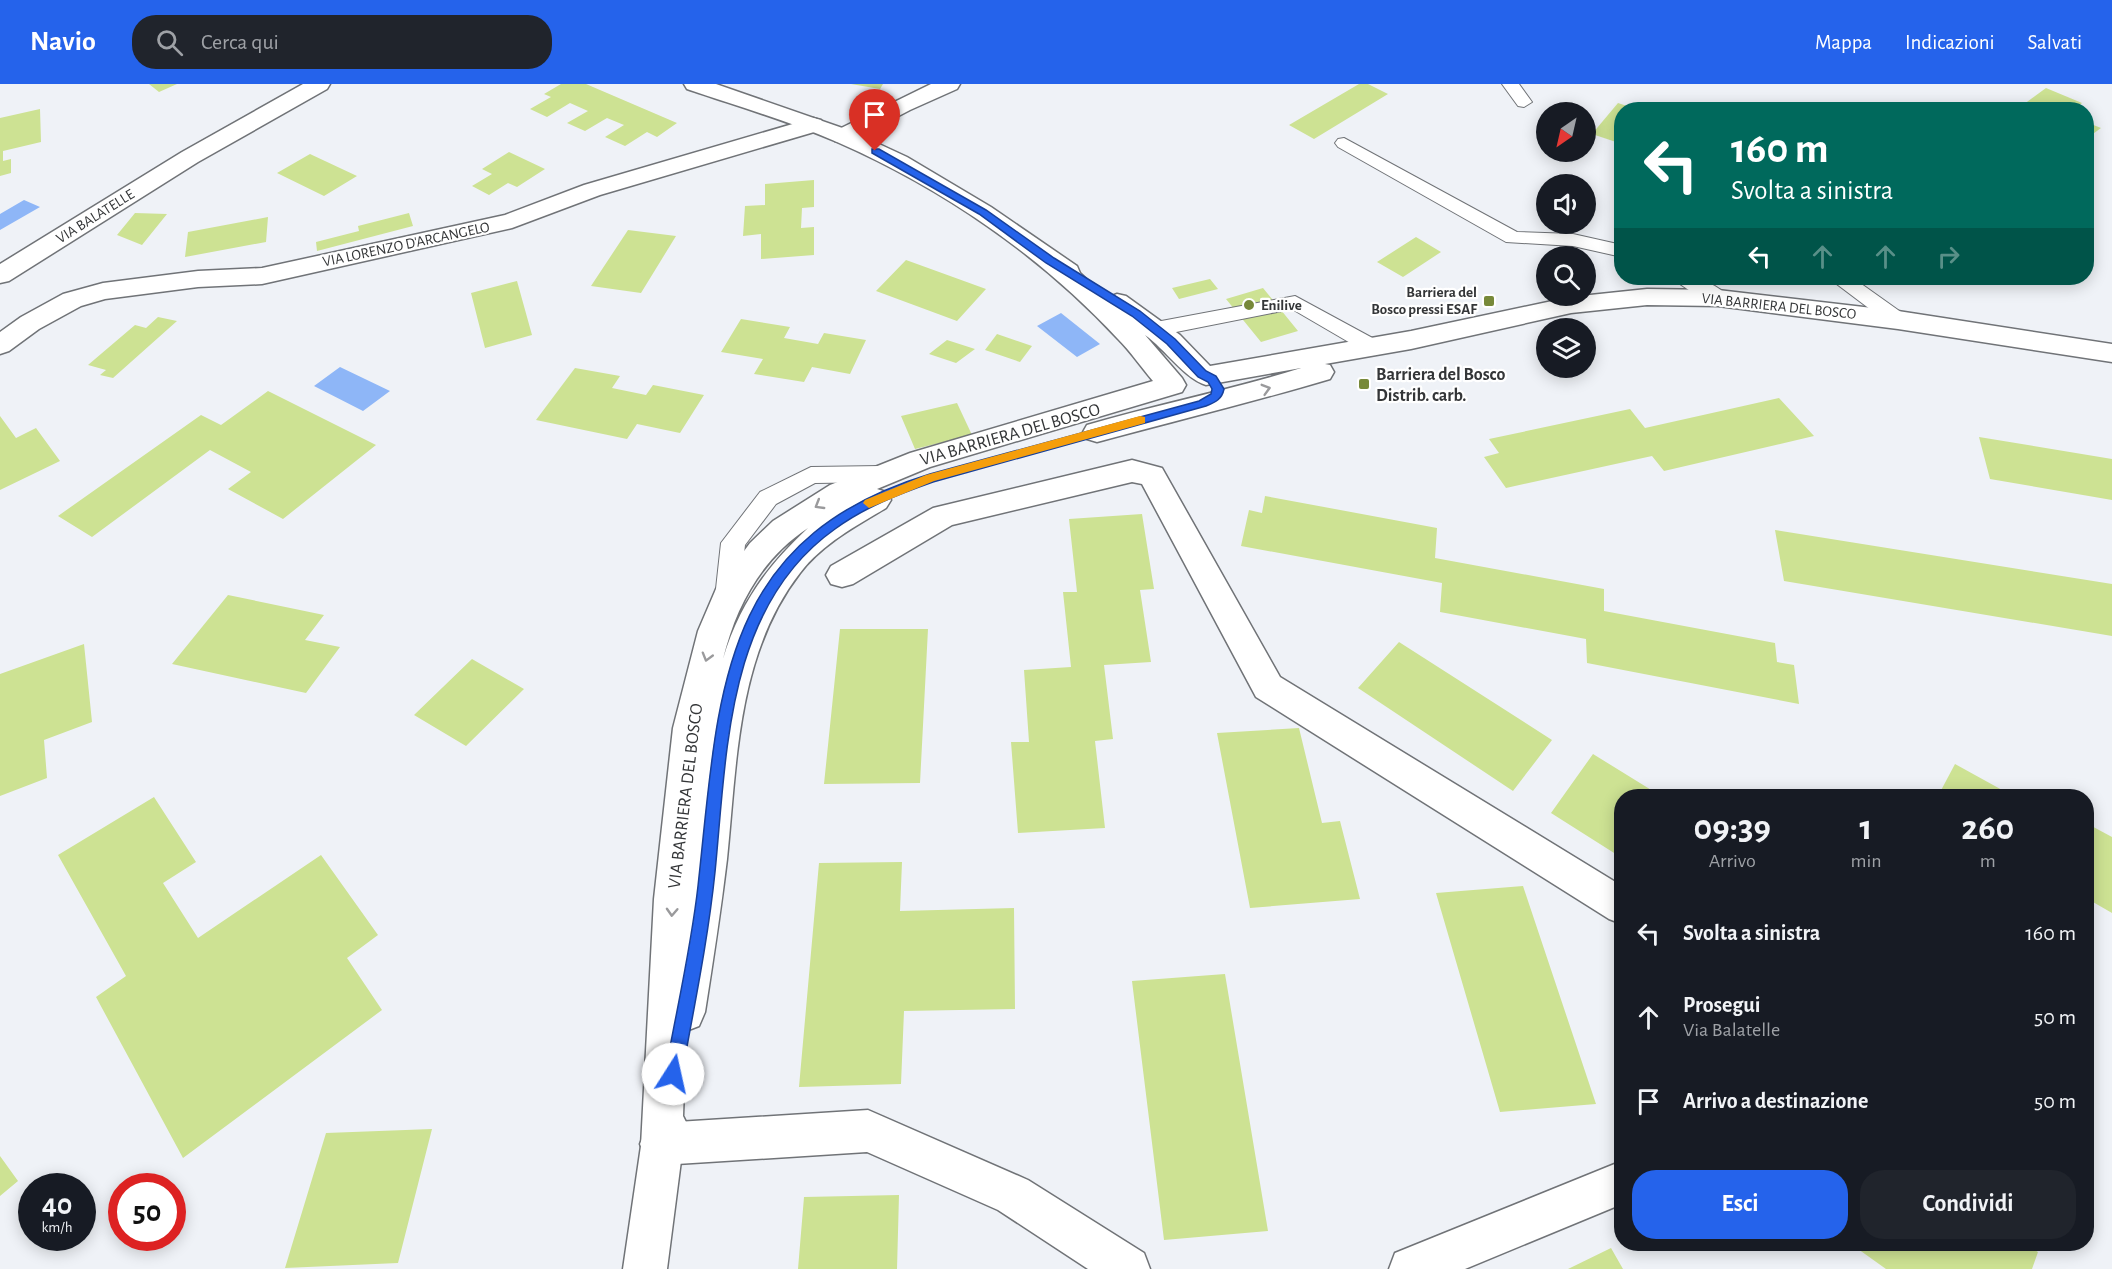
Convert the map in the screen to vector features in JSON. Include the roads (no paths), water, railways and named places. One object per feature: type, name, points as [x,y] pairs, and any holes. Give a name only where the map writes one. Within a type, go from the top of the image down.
[{"type":"main road","points":[[190,157],[291,84]]},
{"type":"main road","points":[[190,157],[319,84]]},
{"type":"main road","points":[[694,84],[843,135],[935,183],[982,212],[1050,261],[1106,310],[1153,336],[1203,359],[1237,369]]},
{"type":"main road","points":[[843,135],[949,84]]},
{"type":"main road","name":"VIA LORENZO D'ARCANGELO","points":[[0,345],[30,323],[72,300],[103,291],[198,279],[262,276],[512,221],[592,190],[813,125]]},
{"type":"main road","name":"VIA BALATELLE","points":[[0,275],[190,157]]},
{"type":"main road","name":"VIA BARRIERA DEL BOSCO","points":[[1411,340],[1572,305],[1647,297],[1718,298],[1898,320],[2112,353]]},
{"type":"main road","points":[[1153,336],[1157,371],[1172,386],[1174,393],[1182,401],[1237,369],[1411,340]]},
{"type":"main road","points":[[1153,336],[1205,389],[1252,393],[1303,378],[1411,340]]},
{"type":"main road","points":[[1124,401],[1136,387],[1140,375],[1140,363],[1153,336]]},
{"type":"main road","name":"VIA BARRIERA DEL BOSCO","points":[[661,1144],[673,899],[690,728],[711,642],[727,598],[761,551],[784,529],[840,493],[881,474],[920,460],[1172,386]]},
{"type":"main road","name":"VIA BARRIERA DEL BOSCO","points":[[645,1269],[661,1144],[703,912],[723,728],[732,678],[747,632],[764,597],[812,540],[855,510],[930,478],[1205,389]]},
{"type":"main road","points":[[842,576],[945,516],[1132,471],[1152,476],[1268,687],[1614,902]]},
{"type":"main road","points":[[661,1144],[868,1131],[1013,1195],[1128,1269]]},
{"type":"main road","points":[[1411,1269],[1614,1185]]},
{"type":"lane","points":[[1510,84],[1524,102]]},
{"type":"lane","points":[[1344,144],[1513,238],[1573,240],[1614,249]]},
{"type":"lane","points":[[1696,285],[1718,298]]},
{"type":"lane","points":[[1850,285],[1898,320]]},
{"type":"lane","points":[[1153,336],[1295,302],[1371,346]]},
{"type":"water","points":[[24,200],[40,207],[0,230],[0,214]]},
{"type":"water","points":[[1061,313],[1100,344],[1077,357],[1037,326]]},
{"type":"water","points":[[340,367],[390,391],[363,411],[314,386]]},
{"type":"place","name":"Barriera del Bosco pressi ESAF","points":[[1489,301]]},
{"type":"place","name":"Enilive","points":[[1249,305]]},
{"type":"place","name":"Barriera del Bosco Distrib. carb.","points":[[1364,384]]}]
